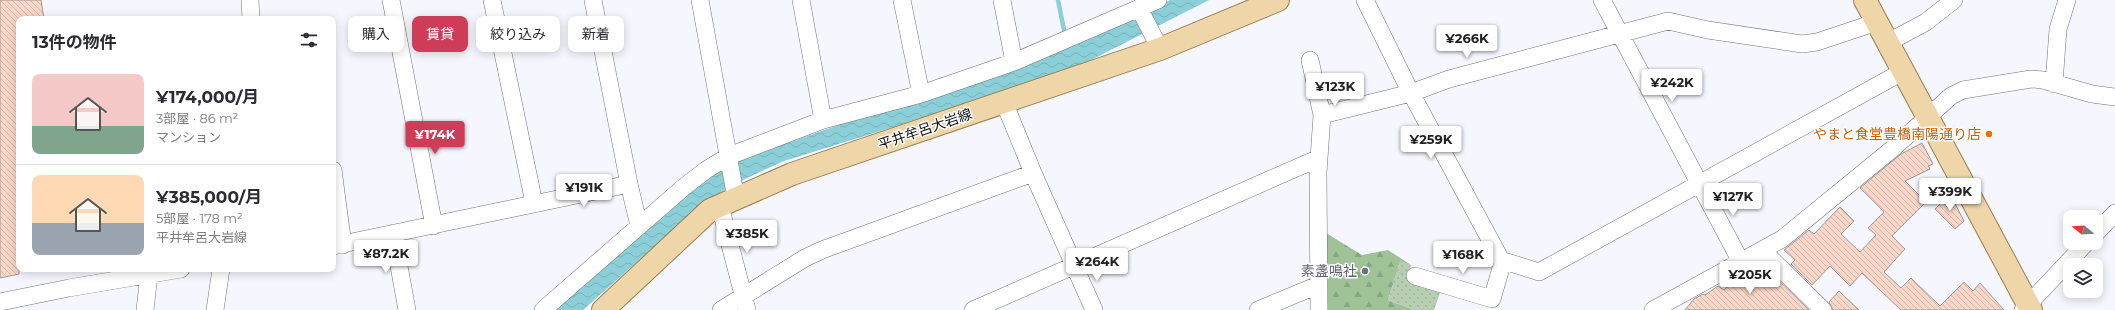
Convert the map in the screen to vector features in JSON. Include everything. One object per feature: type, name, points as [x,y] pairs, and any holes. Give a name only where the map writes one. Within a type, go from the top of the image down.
[{"type":"main road","name":"平井牟呂大岩線","points":[[602,310],[710,210],[729,198],[792,174],[1004,102],[1156,42],[1278,0]]},
{"type":"main road","points":[[1865,0],[1902,72],[1928,117],[2027,308]]},
{"type":"street","points":[[250,0],[251,16]]},
{"type":"street","points":[[391,0],[434,226]]},
{"type":"street","points":[[492,0],[534,204]]},
{"type":"street","points":[[593,0],[628,184],[639,226]]},
{"type":"street","points":[[700,0],[728,160],[729,198],[745,303]]},
{"type":"street","points":[[801,0],[823,120]]},
{"type":"street","points":[[902,0],[921,94]]},
{"type":"street","points":[[1002,0],[1014,62]]},
{"type":"street","points":[[543,310],[706,170],[823,120],[921,94],[1014,62],[1158,0]]},
{"type":"street","points":[[1365,0],[1411,93],[1501,260],[1539,272],[1902,72]]},
{"type":"street","points":[[1602,0],[1741,262]]},
{"type":"street","points":[[1887,43],[1926,22],[1954,0]]},
{"type":"street","points":[[2054,84],[2058,29],[2067,0]]},
{"type":"street","points":[[1140,8],[1156,42]]},
{"type":"street","points":[[1322,115],[1411,93],[1449,79],[1668,21],[1802,44],[1817,42],[1876,22]]},
{"type":"street","points":[[1310,60],[1322,115],[1319,158],[1319,310]]},
{"type":"street","points":[[1652,310],[1676,305],[1741,262],[1782,239],[1951,96],[1963,90],[2031,79],[2043,80],[2100,96],[2115,97]]},
{"type":"street","points":[[1004,102],[1032,173],[1094,310]]},
{"type":"street","points":[[973,310],[1074,267],[1319,158]]},
{"type":"street","points":[[721,310],[745,303],[805,258],[822,250],[1032,173]]},
{"type":"street","points":[[336,216],[338,246],[393,233],[434,226],[628,184]]},
{"type":"street","points":[[2103,226],[2115,213]]},
{"type":"street","points":[[393,233],[407,310]]},
{"type":"street","points":[[2027,308],[2080,250]]},
{"type":"street","points":[[1763,251],[1824,310]]},
{"type":"street","points":[[1415,276],[1492,299],[1503,261]]},
{"type":"street","points":[[0,302],[69,288],[165,272]]},
{"type":"street","points":[[215,310],[221,272]]},
{"type":"street","points":[[145,310],[149,275]]},
{"type":"street","points":[[1258,310],[1318,285]]},
{"type":"green space","name":"素盞鳴社","points":[[1326,233],[1362,255],[1388,250],[1411,265],[1400,262],[1388,300],[1415,310],[1322,310]]},
{"type":"green space","points":[[1400,261],[1411,265],[1407,278],[1441,290],[1434,310],[1415,310],[1388,300]]},
{"type":"water","points":[[1170,0],[1209,0],[1089,61],[951,109],[784,161],[749,177],[723,191],[695,210],[583,310],[553,310],[700,182],[739,160],[1110,29]]},
{"type":"building","points":[[0,0],[41,0],[44,16],[16,16],[16,272],[19,272],[19,274],[0,278]]},
{"type":"building","points":[[1922,143],[1933,164],[1928,166],[1930,169],[1905,181],[1926,202],[1892,236],[1905,249],[1884,272],[1901,288],[1911,278],[1940,306],[1964,282],[1973,291],[1980,283],[2004,310],[1901,310],[1862,273],[1850,286],[1830,266],[1812,285],[1791,264],[1795,260],[1784,250],[1809,230],[1814,234],[1840,207],[1854,221],[1841,234],[1860,252],[1876,235],[1868,228],[1884,212],[1860,188],[1901,154]]},
{"type":"building","points":[[1950,194],[1964,221],[1955,229],[1935,209]]},
{"type":"building","points":[[1761,263],[1809,310],[1685,310],[1694,299],[1703,294],[1705,295],[1718,286],[1724,290],[1743,272],[1747,272],[1752,267],[1755,269]]},
{"type":"building","points":[[1839,291],[1859,310],[1833,310],[1829,302]]},
{"type":"waterway","points":[[1058,0],[1064,30]]},
{"type":"place","name":"やまと食堂豊橋南陽通り店","points":[[1989,134]]},
{"type":"place","name":"素盞鳴社","points":[[1365,271]]}]
